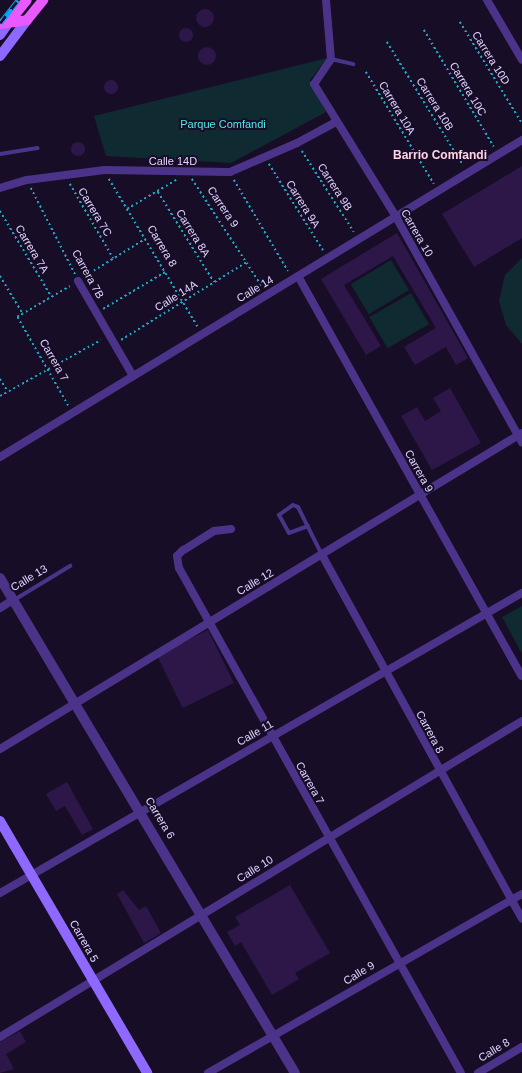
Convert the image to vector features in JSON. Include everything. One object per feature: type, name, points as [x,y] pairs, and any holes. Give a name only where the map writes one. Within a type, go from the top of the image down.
[{"type":"main road","points":[[0,35],[4,23],[27,0]]},
{"type":"main road","points":[[0,56],[43,0]]},
{"type":"main road","points":[[4,23],[27,20]]},
{"type":"main road","name":"Carrera 5","points":[[0,821],[147,1073]]},
{"type":"street","points":[[326,0],[331,59]]},
{"type":"street","points":[[487,0],[522,60]]},
{"type":"street","name":"Carrera 10","points":[[331,59],[314,84],[336,122],[396,217],[521,437]]},
{"type":"street","name":"Calle 14D","points":[[0,188],[27,180],[104,170],[230,172],[296,143],[336,122]]},
{"type":"street","name":"Calle 14","points":[[0,457],[396,217],[470,175],[522,140]]},
{"type":"street","name":"Carrera 9","points":[[296,278],[522,676]]},
{"type":"street","name":"Carrera 7B","points":[[78,281],[134,376]]},
{"type":"street","name":"Calle 12","points":[[0,748],[75,701],[208,623],[420,494],[521,437]]},
{"type":"street","name":"Carrera 7","points":[[231,529],[211,533],[178,556],[179,568],[327,837],[461,1073]]},
{"type":"street","name":"Carrera 8","points":[[322,554],[439,771],[522,919]]},
{"type":"street","name":"Carrera 6","points":[[0,578],[142,812],[295,1073]]},
{"type":"street","name":"Calle 11","points":[[0,892],[142,812],[384,670],[522,593]]},
{"type":"street","name":"Calle 13","points":[[0,608],[13,600]]},
{"type":"street","name":"Calle 10","points":[[0,1037],[203,915],[327,837],[522,721]]},
{"type":"street","name":"Calle 9","points":[[208,1073],[274,1037],[399,962],[522,894]]},
{"type":"street","name":"Calle 8","points":[[478,1073],[522,1047]]},
{"type":"lane","points":[[331,59],[353,64]]},
{"type":"lane","points":[[0,154],[38,148]]},
{"type":"lane","points":[[308,526],[289,533],[279,515],[296,505],[308,526],[322,554]]},
{"type":"lane","name":"Calle 13","points":[[13,600],[70,566]]},
{"type":"path","name":"Carrera 10D","points":[[460,22],[522,123]]},
{"type":"path","name":"Carrera 10C","points":[[424,30],[499,155]]},
{"type":"path","name":"Carrera 10B","points":[[388,42],[470,175]]},
{"type":"path","name":"Carrera 10A","points":[[366,72],[439,193]]},
{"type":"path","name":"Carrera 9B","points":[[296,143],[360,240]]},
{"type":"path","name":"Carrera 9A","points":[[264,157],[329,259]]},
{"type":"path","name":"Carrera 8","points":[[104,170],[202,334]]},
{"type":"path","name":"Carrera 9","points":[[187,172],[247,262],[267,295]]},
{"type":"path","points":[[126,209],[158,192],[187,172]]},
{"type":"path","name":"Carrera 9","points":[[230,172],[296,278]]},
{"type":"path","name":"Carrera 7C","points":[[64,174],[113,258]]},
{"type":"path","name":"Carrera 7B","points":[[27,180],[78,281]]},
{"type":"path","name":"Carrera 8A","points":[[158,192],[214,282]]},
{"type":"path","name":"Carrera 7A","points":[[0,210],[51,296]]},
{"type":"path","name":"Calle 14A","points":[[115,344],[247,262]]},
{"type":"path","points":[[97,313],[165,272]]},
{"type":"path","points":[[0,276],[23,314]]},
{"type":"path","name":"Carrera 7","points":[[17,317],[72,413]]},
{"type":"path","points":[[0,396],[110,335]]},
{"type":"path","points":[[0,379],[8,392]]},
{"type":"green space","name":"Parque Comfandi","points":[[327,58],[310,80],[326,112],[231,163],[106,156],[94,116]]},
{"type":"green space","points":[[522,258],[522,344],[506,325],[499,301],[505,275]]},
{"type":"green space","points":[[391,260],[409,290],[369,314],[351,284]]},
{"type":"green space","points":[[411,293],[429,324],[387,348],[369,317]]},
{"type":"green space","points":[[522,606],[522,654],[502,617]]},
{"type":"building","points":[[201,9],[209,9],[214,14],[212,25],[209,27],[201,27],[196,22],[196,14]]},
{"type":"building","points":[[186,28],[191,30],[193,35],[191,40],[186,42],[181,40],[179,35],[181,30]]},
{"type":"building","points":[[207,47],[213,50],[216,56],[213,62],[207,65],[201,62],[198,56],[201,50]]},
{"type":"building","points":[[111,80],[116,82],[118,87],[116,92],[111,94],[106,92],[104,87],[106,82]]},
{"type":"building","points":[[78,142],[83,144],[85,149],[83,154],[78,156],[73,154],[71,149],[73,144]]},
{"type":"building","points":[[522,166],[522,238],[474,267],[442,214]]},
{"type":"building","points":[[397,233],[468,358],[456,365],[446,347],[415,365],[404,347],[436,328],[393,256],[344,285],[381,346],[366,355],[321,279]]},
{"type":"building","points":[[450,388],[481,443],[432,470],[401,416],[417,407],[425,421],[441,411],[433,398]]},
{"type":"building","points":[[208,630],[234,683],[183,708],[157,655]]},
{"type":"building","points":[[67,782],[93,829],[82,835],[65,806],[56,811],[46,794]]},
{"type":"building","points":[[290,885],[330,953],[295,973],[299,979],[272,995],[241,942],[235,946],[227,932],[240,925],[235,917]]},
{"type":"building","points":[[123,890],[139,910],[146,906],[161,933],[144,943],[117,894]]},
{"type":"building","points":[[20,1031],[26,1042],[6,1054],[14,1069],[0,1073],[0,1042]]},
{"type":"railway","points":[[0,23],[18,0]]},
{"type":"district","name":"Barrio Comfandi","points":[[440,156]]}]
